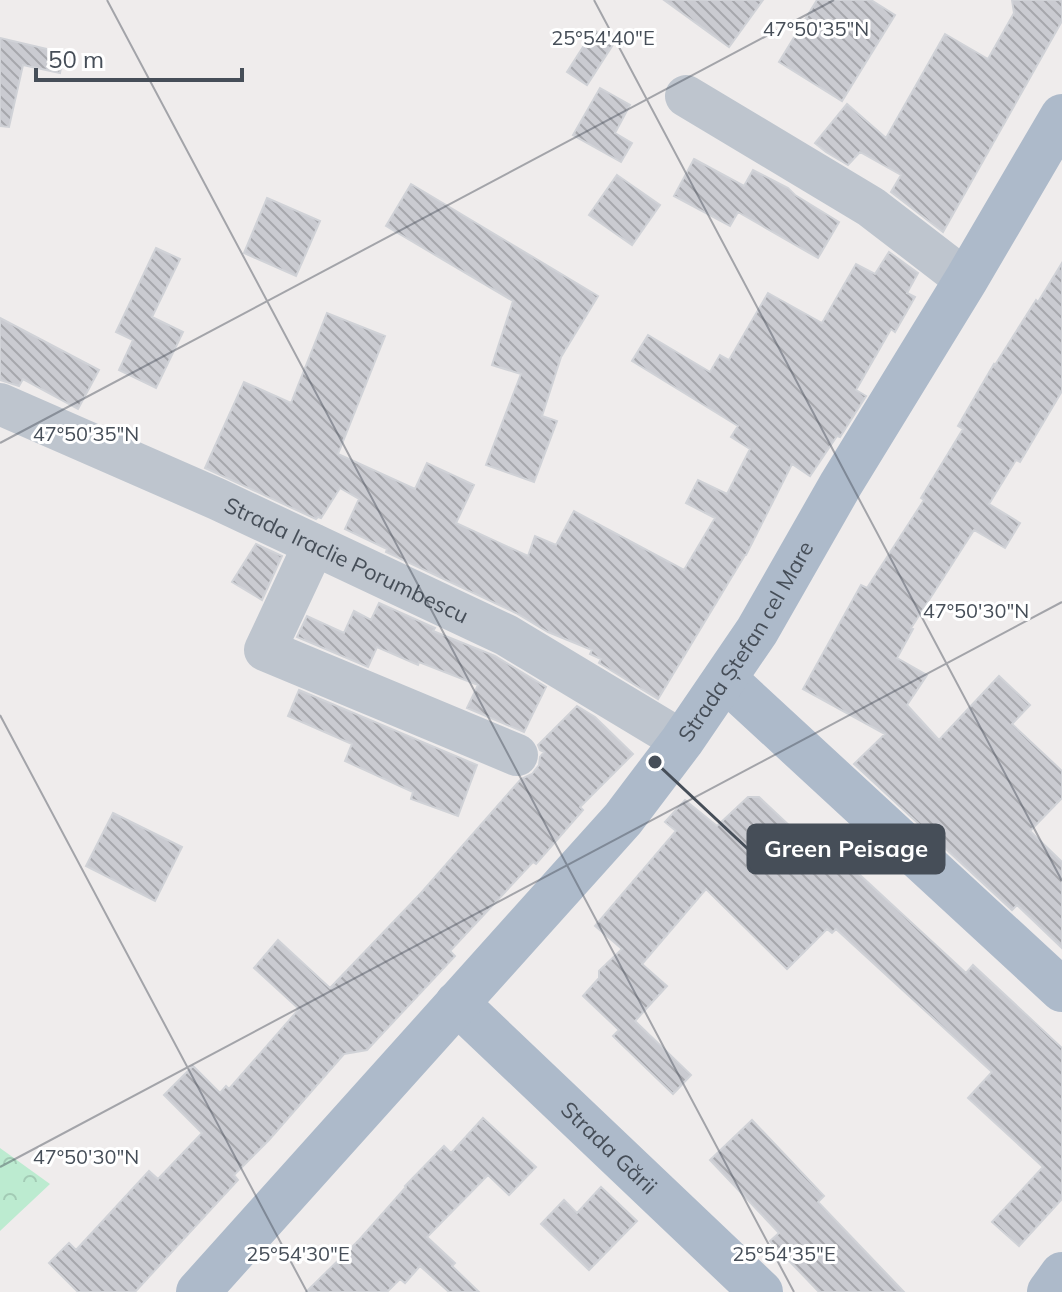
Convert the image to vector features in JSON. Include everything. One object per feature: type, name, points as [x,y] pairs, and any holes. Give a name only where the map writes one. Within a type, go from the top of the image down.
[{"type":"main road","name":"Strada Ștefan cel Mare","points":[[198,1292],[623,819],[682,741],[757,631],[841,484],[1062,116]]},
{"type":"main road","points":[[725,679],[1062,990]]},
{"type":"main road","name":"Strada Gării","points":[[457,1003],[761,1292]]},
{"type":"main road","points":[[1049,1292],[1062,1274]]},
{"type":"street","points":[[686,96],[871,207],[966,280]]},
{"type":"street","name":"Strada Iraclie Porumbescu","points":[[0,404],[217,499],[506,635],[682,741]]},
{"type":"street","points":[[314,545],[265,650],[517,755]]},
{"type":"green space","points":[[0,1148],[50,1184],[0,1231]]},
{"type":"building","points":[[664,0],[763,0],[729,47]]},
{"type":"building","points":[[817,0],[871,0],[895,15],[842,101],[779,62]]},
{"type":"building","points":[[1012,0],[1062,0],[1062,21],[943,232],[891,192],[901,175],[860,152],[848,165],[815,143],[847,104],[886,138],[945,34],[988,59],[1014,13]]},
{"type":"building","points":[[594,30],[614,43],[587,85],[567,72]]},
{"type":"building","points":[[0,38],[64,53],[60,73],[23,65],[9,127],[0,126]]},
{"type":"building","points":[[600,88],[630,105],[615,133],[632,143],[621,162],[573,135]]},
{"type":"building","points":[[694,159],[744,186],[753,170],[788,188],[839,222],[818,258],[738,212],[730,226],[674,196]]},
{"type":"building","points":[[617,175],[660,205],[632,245],[589,215]]},
{"type":"building","points":[[411,184],[598,296],[561,357],[542,416],[557,421],[534,482],[486,465],[521,374],[492,365],[513,301],[386,226]]},
{"type":"building","points":[[267,198],[320,221],[296,276],[244,253]]},
{"type":"building","points":[[156,248],[180,259],[152,317],[183,332],[156,388],[119,370],[133,340],[116,332]]},
{"type":"building","points":[[889,252],[918,273],[907,293],[915,297],[895,332],[891,329],[856,390],[866,396],[810,476],[792,464],[746,555],[658,699],[599,663],[601,659],[590,654],[592,650],[548,632],[516,613],[386,552],[387,549],[345,529],[359,499],[340,488],[321,518],[316,519],[205,468],[244,382],[291,403],[327,313],[385,336],[338,454],[415,489],[427,463],[474,485],[456,523],[528,556],[535,536],[556,545],[574,511],[684,570],[715,518],[686,503],[698,480],[727,494],[750,449],[731,437],[738,426],[632,361],[648,335],[710,372],[720,355],[729,360],[768,293],[822,323],[856,264],[875,274]]},
{"type":"building","points":[[1062,263],[1062,391],[1020,462],[1016,460],[989,504],[1020,523],[1005,548],[974,530],[911,628],[897,658],[927,675],[907,705],[939,740],[999,676],[1030,705],[1012,724],[1062,771],[1062,798],[1030,831],[1062,862],[1062,948],[1017,905],[1012,910],[854,764],[885,734],[803,689],[861,585],[867,588],[924,500],[921,498],[963,429],[958,426],[994,364]]},
{"type":"building","points":[[0,318],[99,370],[78,409],[23,379],[19,386],[0,380]]},
{"type":"building","points":[[256,544],[282,556],[262,600],[232,582]]},
{"type":"building","points":[[379,603],[435,628],[433,631],[495,656],[546,687],[524,732],[467,708],[478,685],[419,662],[418,665],[377,647],[368,667],[297,637],[307,616],[344,633],[354,611],[371,620]]},
{"type":"building","points":[[299,690],[477,765],[458,816],[411,799],[413,792],[345,761],[352,744],[288,716]]},
{"type":"building","points":[[577,706],[595,717],[633,754],[580,807],[583,810],[536,864],[533,862],[450,951],[455,956],[367,1050],[344,1054],[234,1175],[238,1180],[135,1292],[78,1292],[49,1263],[69,1243],[76,1250],[149,1171],[158,1179],[202,1133],[164,1095],[193,1066],[220,1093],[226,1086],[229,1089],[299,1009],[254,968],[278,940],[330,988],[421,893],[521,779],[532,774],[544,752],[538,745]]},
{"type":"building","points":[[748,797],[759,797],[826,860],[834,851],[966,973],[973,965],[1062,1048],[1062,1199],[1019,1246],[992,1222],[1043,1167],[968,1098],[992,1072],[836,929],[832,933],[827,929],[787,969],[706,889],[642,964],[667,986],[635,1021],[691,1075],[673,1094],[613,1036],[619,1030],[583,996],[599,978],[599,971],[622,949],[595,926],[676,831],[665,822],[685,800],[717,826]]},
{"type":"building","points":[[113,813],[182,847],[155,901],[86,866]]},
{"type":"building","points":[[483,1118],[536,1167],[509,1195],[488,1175],[427,1237],[455,1263],[452,1266],[479,1292],[449,1292],[420,1266],[405,1283],[400,1279],[387,1292],[306,1292],[359,1240],[444,1146],[451,1153]]},
{"type":"building","points":[[752,1120],[824,1196],[818,1202],[904,1292],[819,1292],[770,1241],[779,1233],[710,1160]]},
{"type":"building","points":[[601,1187],[637,1221],[589,1270],[541,1224],[564,1200],[577,1213]]},
{"type":"place","name":"Green Peisage","points":[[655,762]]}]
